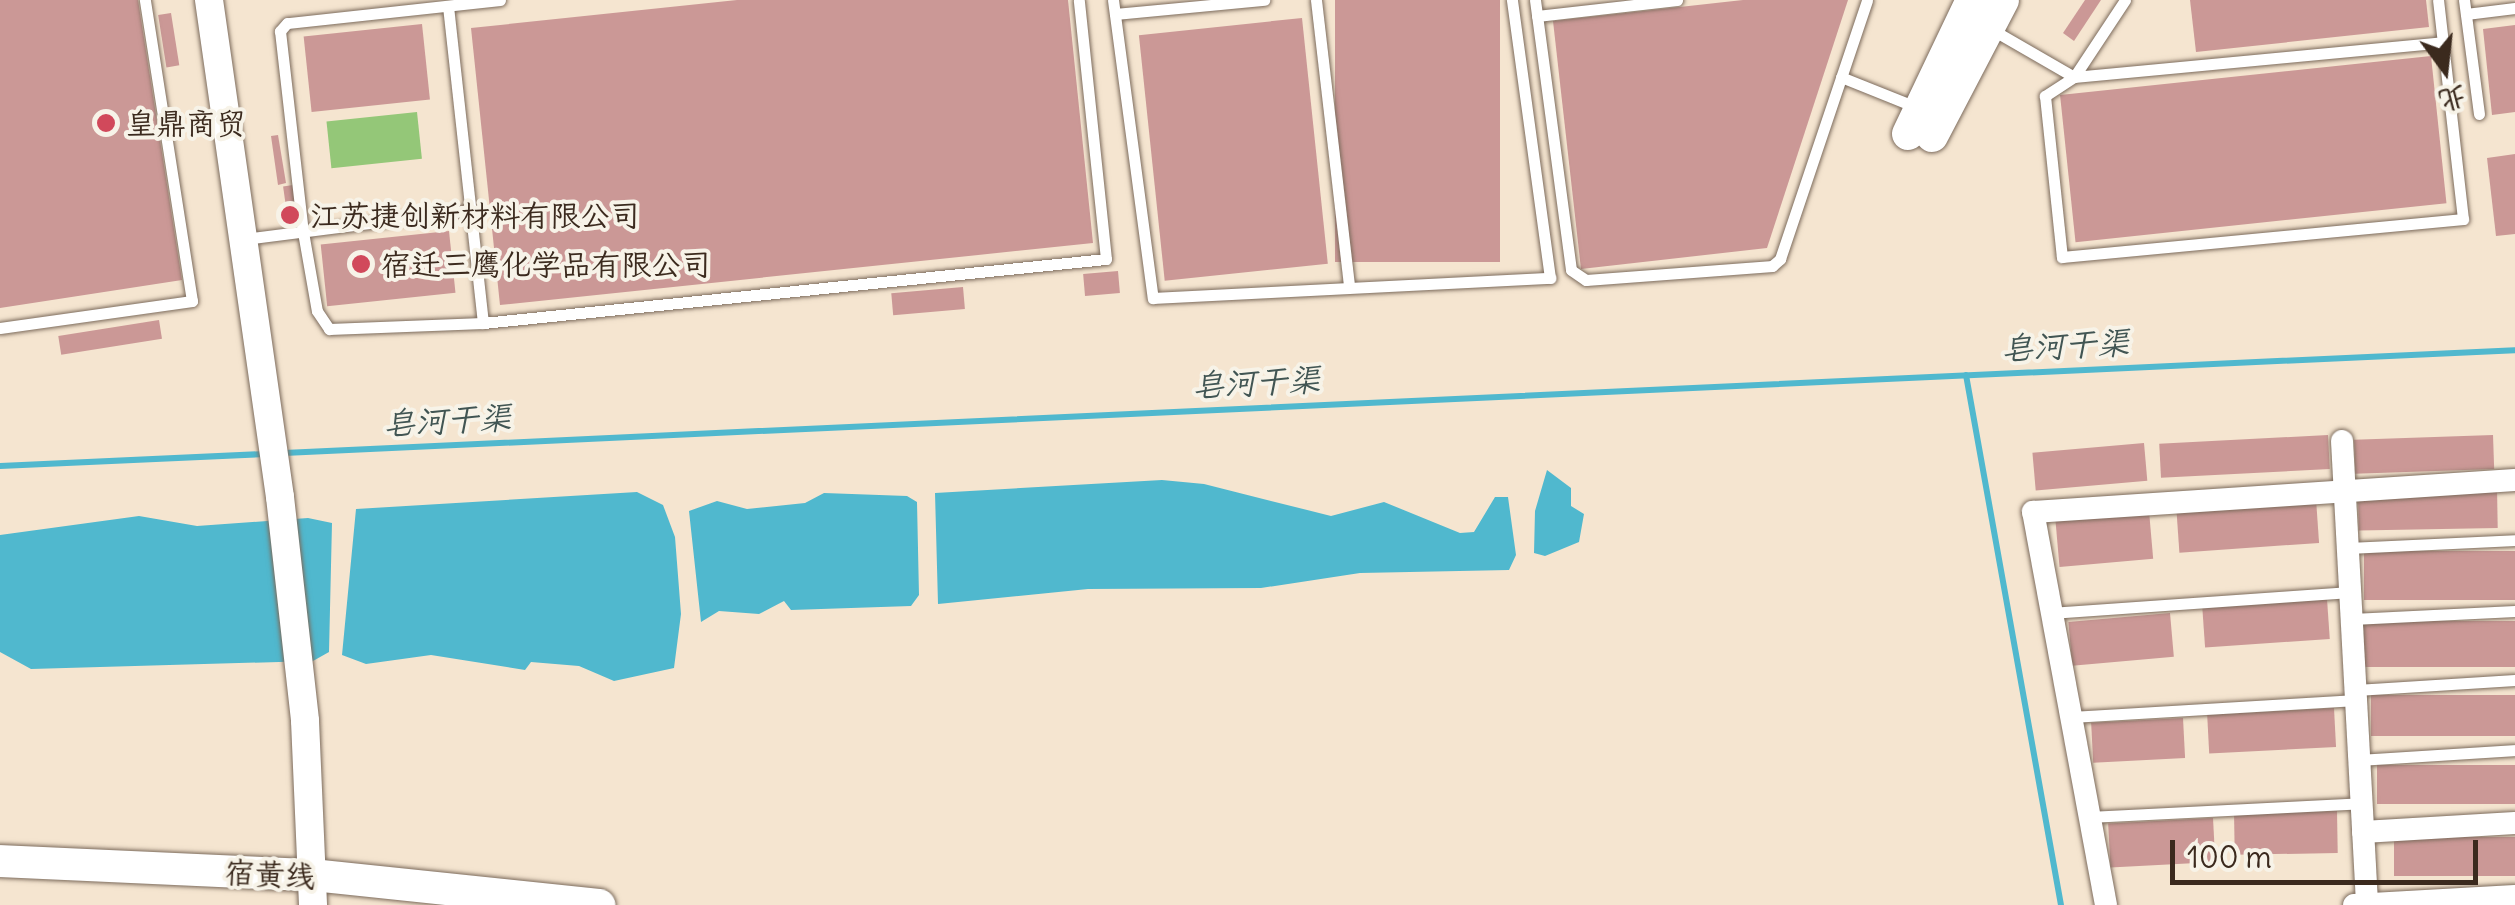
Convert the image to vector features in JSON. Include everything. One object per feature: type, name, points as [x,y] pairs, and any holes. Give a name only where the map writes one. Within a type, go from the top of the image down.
[{"type":"main road","points":[[1920,126],[1982,10]]},
{"type":"main road","name":"宿黄线","points":[[0,861],[313,890],[598,905]]},
{"type":"street","points":[[210,0],[280,496],[305,721],[313,890]]},
{"type":"street","points":[[2342,441],[2367,904]]},
{"type":"street","points":[[2106,905],[2033,512],[2515,480]]},
{"type":"street","points":[[2363,832],[2515,822]]},
{"type":"street","points":[[2351,905],[2515,896]]},
{"type":"lane","points":[[0,328],[192,302],[146,0]]},
{"type":"lane","points":[[500,0],[287,23],[280,30],[303,232],[317,311],[330,329],[483,322],[1106,259],[1079,0]]},
{"type":"lane","points":[[1113,0],[1153,298],[1550,278],[1512,0]]},
{"type":"lane","points":[[1115,14],[1264,0]]},
{"type":"lane","points":[[1316,0],[1349,287]]},
{"type":"lane","points":[[1535,0],[1571,270],[1586,280],[1772,266],[1867,0]]},
{"type":"lane","points":[[1537,16],[1669,0]]},
{"type":"lane","points":[[2125,0],[2074,78],[2045,96],[2062,257],[2463,219],[2438,0]]},
{"type":"lane","points":[[448,6],[483,322]]},
{"type":"lane","points":[[2479,114],[2465,7],[2515,8]]},
{"type":"lane","points":[[1982,10],[2074,78],[2442,42]]},
{"type":"lane","points":[[1842,77],[1920,126]]},
{"type":"lane","points":[[244,239],[470,210]]},
{"type":"lane","points":[[2348,548],[2515,540]]},
{"type":"lane","points":[[2049,612],[2350,592]]},
{"type":"lane","points":[[2352,619],[2515,611]]},
{"type":"lane","points":[[2070,717],[2515,680]]},
{"type":"lane","points":[[2359,760],[2515,750]]},
{"type":"lane","points":[[2089,817],[2362,803]]},
{"type":"green space","points":[[417,112],[422,159],[331,168],[326,122]]},
{"type":"water","points":[[1547,470],[1571,488],[1571,506],[1584,514],[1579,542],[1545,556],[1534,553],[1535,511]]},
{"type":"water","points":[[1162,480],[1204,484],[1331,516],[1384,502],[1460,533],[1474,532],[1495,497],[1508,497],[1516,555],[1509,570],[1360,573],[1261,588],[1088,589],[938,604],[935,493]]},
{"type":"water","points":[[637,492],[663,505],[675,537],[681,614],[674,668],[614,681],[579,666],[531,662],[525,670],[431,655],[366,664],[342,655],[356,509]]},
{"type":"water","points":[[824,493],[907,496],[917,502],[919,595],[911,606],[791,610],[784,601],[759,614],[719,611],[701,622],[689,511],[717,501],[747,509],[805,503]]},
{"type":"water","points":[[139,516],[197,526],[308,518],[332,523],[329,652],[313,661],[31,669],[0,652],[0,535]]},
{"type":"building","points":[[0,0],[138,0],[182,280],[0,308]]},
{"type":"building","points":[[737,0],[1068,0],[1093,243],[500,305],[471,28]]},
{"type":"building","points":[[1335,0],[1500,0],[1500,262],[1335,262]]},
{"type":"building","points":[[1743,0],[1848,0],[1767,248],[1581,269],[1553,21]]},
{"type":"building","points":[[2085,0],[2101,0],[2074,41],[2063,33]]},
{"type":"building","points":[[2190,0],[2426,0],[2429,27],[2196,52]]},
{"type":"building","points":[[171,13],[179,65],[166,67],[158,15]]},
{"type":"building","points":[[1302,18],[1328,264],[1165,281],[1139,35]]},
{"type":"building","points":[[422,24],[430,100],[312,112],[304,36]]},
{"type":"building","points":[[2515,25],[2515,112],[2492,115],[2483,29]]},
{"type":"building","points":[[2431,56],[2446,203],[2076,242],[2060,95]]},
{"type":"building","points":[[278,135],[286,183],[278,185],[271,136]]},
{"type":"building","points":[[2515,154],[2515,234],[2496,236],[2487,158]]},
{"type":"building","points":[[293,185],[298,220],[288,221],[283,186]]},
{"type":"building","points":[[449,231],[455,293],[327,306],[321,244]]},
{"type":"building","points":[[1118,271],[1120,293],[1085,296],[1083,274]]},
{"type":"building","points":[[963,287],[965,309],[893,315],[891,293]]},
{"type":"building","points":[[159,320],[162,339],[61,355],[58,336]]},
{"type":"building","points":[[2328,435],[2330,469],[2161,478],[2159,444]]},
{"type":"building","points":[[2493,435],[2494,469],[2355,474],[2354,440]]},
{"type":"building","points":[[2144,443],[2147,481],[2036,491],[2032,453]]},
{"type":"building","points":[[2497,487],[2498,528],[2359,530],[2358,489]]},
{"type":"building","points":[[2316,499],[2319,543],[2179,553],[2176,509]]},
{"type":"building","points":[[2149,511],[2153,559],[2060,567],[2055,519]]},
{"type":"building","points":[[2364,551],[2515,551],[2515,600],[2364,600]]},
{"type":"building","points":[[2327,599],[2330,639],[2205,648],[2202,608]]},
{"type":"building","points":[[2170,613],[2174,657],[2072,666],[2068,622]]},
{"type":"building","points":[[2364,621],[2515,621],[2515,667],[2364,667]]},
{"type":"building","points":[[2371,695],[2515,695],[2515,736],[2371,736]]},
{"type":"building","points":[[2334,708],[2336,747],[2209,754],[2207,715]]},
{"type":"building","points":[[2183,718],[2185,758],[2093,763],[2091,723]]},
{"type":"building","points":[[2377,765],[2515,765],[2515,804],[2377,804]]},
{"type":"building","points":[[2337,811],[2338,853],[2235,855],[2234,813]]},
{"type":"building","points":[[2213,818],[2215,862],[2110,867],[2108,823]]},
{"type":"building","points":[[2394,837],[2515,837],[2515,876],[2394,876]]},
{"type":"waterway","name":"皂河干渠","points":[[284,453],[2515,350]]},
{"type":"waterway","points":[[1966,375],[2061,905]]},
{"type":"waterway","name":"皂河干渠","points":[[0,466],[266,454]]},
{"type":"place","name":"皇鼎商贸","points":[[106,123]]},
{"type":"place","name":"江苏捷创新材料有限公司","points":[[290,215]]},
{"type":"place","name":"宿迁三鹰化学品有限公司","points":[[361,264]]}]
